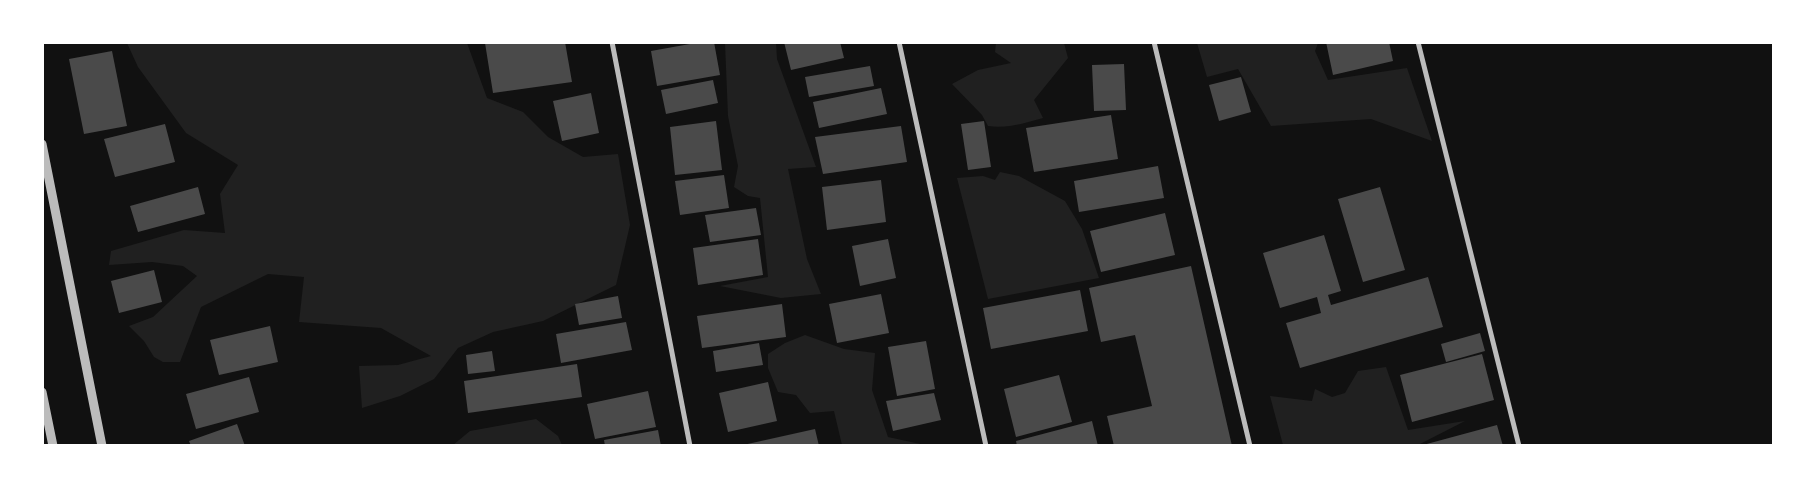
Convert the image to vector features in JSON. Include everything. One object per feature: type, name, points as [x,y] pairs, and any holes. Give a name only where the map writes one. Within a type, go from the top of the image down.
[{"type":"street","points":[[612,42],[690,446]]},
{"type":"street","points":[[899,42],[986,446]]},
{"type":"street","points":[[1154,42],[1250,446]]},
{"type":"street","points":[[1418,42],[1519,446]]},
{"type":"street","points":[[42,144],[102,446]]},
{"type":"street","points":[[42,392],[54,446]]},
{"type":"shaded area","points":[[127,43],[467,43],[487,98],[523,112],[548,137],[583,157],[618,154],[630,225],[616,285],[543,321],[493,332],[458,348],[434,379],[400,396],[362,408],[359,366],[398,365],[431,356],[381,328],[299,322],[304,277],[268,274],[201,307],[180,362],[163,362],[154,357],[144,341],[129,326],[153,317],[197,276],[183,266],[152,262],[109,265],[111,251],[184,230],[225,233],[220,194],[238,165],[186,133],[138,67]]},
{"type":"shaded area","points":[[725,43],[776,43],[777,59],[816,167],[788,169],[807,259],[821,294],[781,298],[720,286],[768,277],[760,198],[748,196],[734,187],[738,166],[728,116]]},
{"type":"shaded area","points":[[996,43],[1064,43],[1068,58],[1034,100],[1043,118],[1023,124],[988,126],[982,115],[952,84],[978,70],[1011,63],[995,52]]},
{"type":"shaded area","points":[[1197,43],[1318,43],[1315,51],[1328,80],[1407,68],[1432,141],[1371,119],[1271,126],[1238,69],[1207,77]]},
{"type":"shaded area","points":[[1000,172],[1019,176],[1065,201],[1082,229],[1099,278],[988,299],[957,178],[983,176],[995,180]]},
{"type":"shaded area","points":[[805,335],[844,349],[875,353],[872,390],[888,437],[925,445],[842,445],[834,411],[810,413],[796,395],[778,392],[768,368],[768,354],[785,343]]},
{"type":"shaded area","points":[[1386,367],[1408,430],[1465,421],[1418,445],[1283,445],[1270,396],[1312,401],[1315,389],[1332,397],[1345,393],[1358,371]]},
{"type":"shaded area","points":[[536,419],[558,436],[562,445],[453,445],[470,431]]},
{"type":"building","points":[[565,42],[572,82],[493,93],[485,43]]},
{"type":"building","points":[[701,42],[714,42],[720,75],[657,86],[651,51]]},
{"type":"building","points":[[784,42],[840,42],[844,58],[791,70]]},
{"type":"building","points":[[1326,42],[1389,42],[1393,61],[1333,75]]},
{"type":"building","points":[[112,51],[127,126],[84,134],[69,59]]},
{"type":"building","points":[[1124,64],[1126,110],[1094,111],[1092,65]]},
{"type":"building","points":[[870,66],[874,86],[809,97],[805,77]]},
{"type":"building","points":[[1241,77],[1251,112],[1219,121],[1209,85]]},
{"type":"building","points":[[713,80],[718,103],[666,114],[661,90]]},
{"type":"building","points":[[881,88],[887,114],[819,128],[813,102]]},
{"type":"building","points":[[591,93],[599,133],[562,141],[553,101]]},
{"type":"building","points":[[1111,115],[1118,159],[1034,172],[1026,128]]},
{"type":"building","points":[[716,121],[722,170],[675,175],[670,127]]},
{"type":"building","points":[[984,121],[991,167],[968,170],[961,124]]},
{"type":"building","points":[[165,124],[175,162],[115,177],[104,139]]},
{"type":"building","points":[[901,126],[907,162],[823,174],[815,137]]},
{"type":"building","points":[[1158,166],[1164,198],[1079,212],[1074,181]]},
{"type":"building","points":[[724,175],[729,208],[680,215],[675,181]]},
{"type":"building","points":[[881,180],[886,222],[827,230],[822,187]]},
{"type":"building","points":[[198,187],[205,214],[138,232],[130,206]]},
{"type":"building","points":[[1380,187],[1405,270],[1363,282],[1338,199]]},
{"type":"building","points":[[756,208],[761,235],[710,242],[705,215]]},
{"type":"building","points":[[1165,213],[1175,255],[1101,272],[1090,231]]},
{"type":"building","points":[[1324,235],[1341,291],[1328,295],[1331,305],[1428,277],[1443,327],[1300,368],[1286,323],[1321,313],[1317,297],[1280,308],[1263,253]]},
{"type":"building","points":[[758,239],[763,275],[698,285],[693,248]]},
{"type":"building","points":[[888,239],[896,278],[860,286],[852,246]]},
{"type":"building","points":[[1191,266],[1232,446],[1114,446],[1107,416],[1152,406],[1135,335],[1101,342],[1089,288]]},
{"type":"building","points":[[154,270],[162,302],[119,313],[111,281]]},
{"type":"building","points":[[1080,290],[1088,331],[991,349],[983,308]]},
{"type":"building","points":[[881,294],[889,333],[837,343],[829,304]]},
{"type":"building","points":[[618,296],[622,318],[579,325],[575,304]]},
{"type":"building","points":[[782,304],[786,337],[702,348],[697,316]]},
{"type":"building","points":[[626,322],[632,350],[561,363],[556,334]]},
{"type":"building","points":[[270,326],[278,362],[219,375],[210,340]]},
{"type":"building","points":[[1480,333],[1485,351],[1446,362],[1441,344]]},
{"type":"building","points":[[926,341],[935,389],[897,396],[888,347]]},
{"type":"building","points":[[759,343],[763,365],[716,372],[713,351]]},
{"type":"building","points":[[492,351],[495,371],[468,374],[466,355]]},
{"type":"building","points":[[1482,354],[1494,400],[1412,422],[1400,375]]},
{"type":"building","points":[[577,364],[582,397],[468,413],[464,381]]},
{"type":"building","points":[[1059,375],[1072,422],[1016,437],[1004,389]]},
{"type":"building","points":[[249,377],[259,412],[196,429],[186,394]]},
{"type":"building","points":[[768,382],[777,421],[728,432],[719,393]]},
{"type":"building","points":[[648,391],[656,427],[595,439],[587,404]]},
{"type":"building","points":[[934,393],[941,420],[893,431],[886,401]]},
{"type":"building","points":[[1092,421],[1098,446],[1017,446],[1016,441]]},
{"type":"building","points":[[237,424],[245,446],[191,446],[189,441]]},
{"type":"building","points":[[1497,425],[1503,446],[1423,446],[1423,445]]},
{"type":"building","points":[[815,429],[819,446],[743,446],[743,445]]},
{"type":"building","points":[[658,430],[661,446],[605,446],[604,440]]}]
